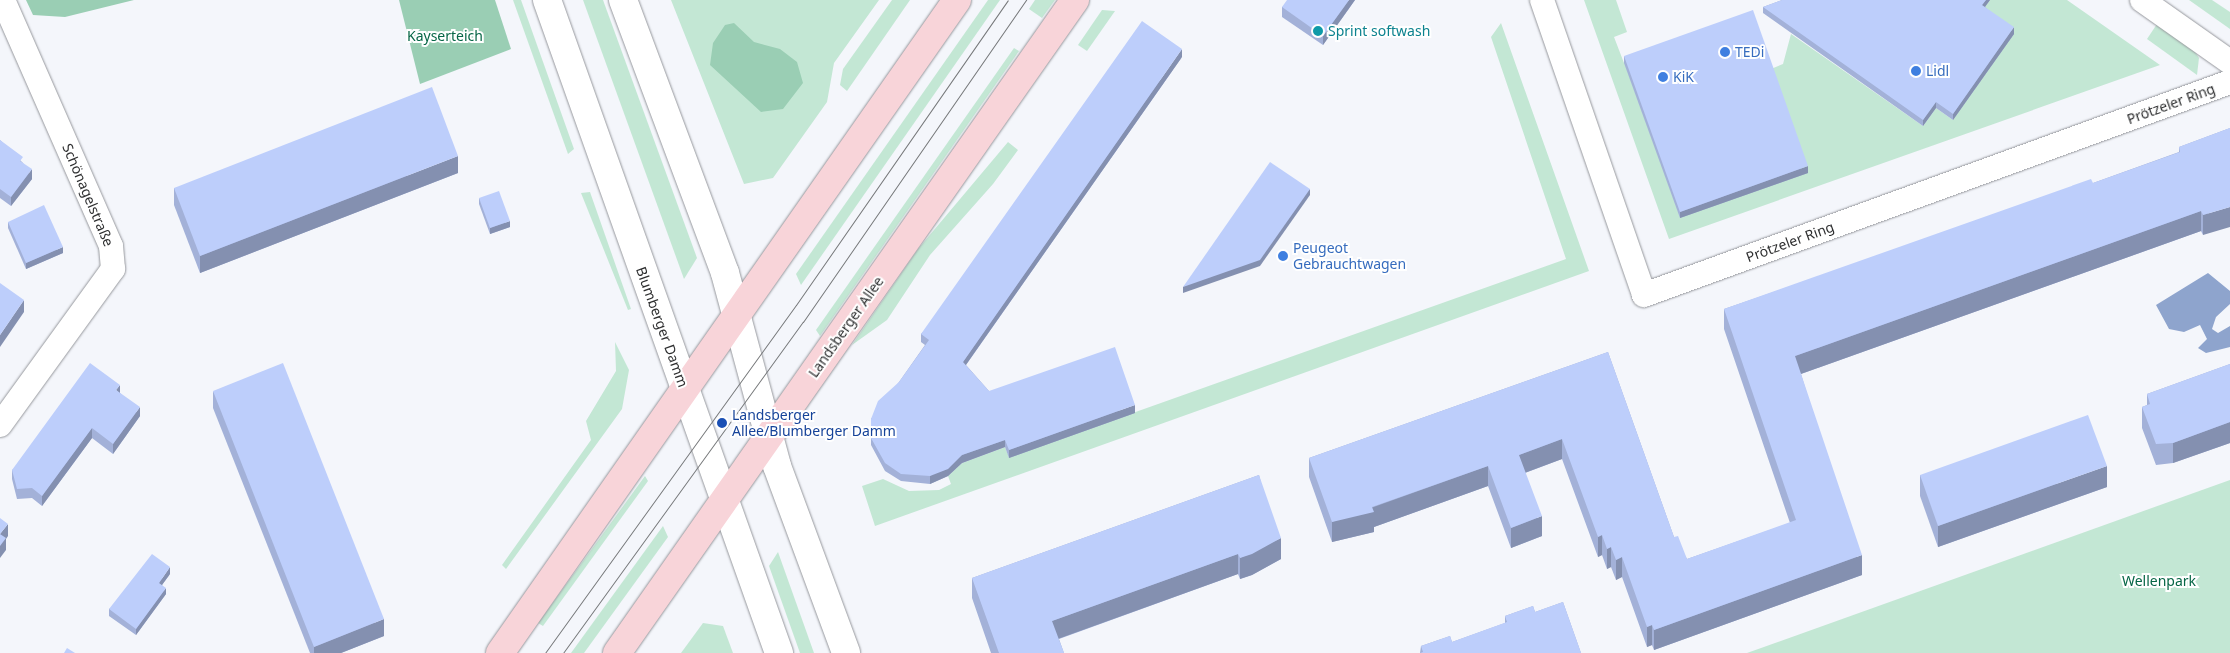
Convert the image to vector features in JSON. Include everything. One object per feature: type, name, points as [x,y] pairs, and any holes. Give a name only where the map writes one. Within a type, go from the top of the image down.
[{"type":"main road","name":"Blumberger Damm","points":[[547,0],[779,653]]},
{"type":"main road","points":[[623,0],[736,315],[769,438],[846,653]]},
{"type":"main road","points":[[500,653],[957,0]]},
{"type":"main road","name":"Landsberger Allee","points":[[617,653],[1075,0]]},
{"type":"street","name":"Schönagelstraße","points":[[0,425],[113,269],[111,246],[3,0]]},
{"type":"street","name":"Prötzeler Ring","points":[[1542,0],[1644,295],[2230,82]]},
{"type":"street","points":[[2142,0],[2230,62]]},
{"type":"green space","points":[[26,0],[134,0],[65,17],[33,15]]},
{"type":"green space","name":"Kayserteich","points":[[399,0],[495,0],[511,49],[420,84]]},
{"type":"green space","points":[[513,0],[521,0],[574,149],[568,154]]},
{"type":"green space","points":[[583,0],[603,0],[697,258],[684,279]]},
{"type":"green space","points":[[671,0],[879,0],[834,63],[827,102],[773,178],[744,184]]},
{"type":"green space","points":[[892,0],[910,0],[847,91],[840,85],[843,69]]},
{"type":"green space","points":[[988,0],[1000,0],[801,285],[796,274]]},
{"type":"green space","points":[[1035,0],[1055,0],[1042,18],[1029,9]]},
{"type":"green space","points":[[1584,0],[1616,0],[1627,32],[1614,37],[1624,63],[1771,69],[1783,64],[1791,34],[1923,126],[1936,108],[1953,120],[1982,11],[1990,0],[2067,0],[2160,65],[1669,239]]},
{"type":"green space","points":[[2189,0],[2212,0],[2230,12],[2230,29]]},
{"type":"green space","points":[[1102,10],[1115,11],[1087,51],[1078,45]]},
{"type":"green space","points":[[734,23],[754,42],[780,49],[797,62],[803,83],[783,109],[761,112],[710,65],[713,43],[725,25]]},
{"type":"green space","points":[[1501,23],[1589,271],[875,526],[862,486],[883,479],[909,491],[939,490],[951,484],[948,476],[962,463],[1005,447],[1009,457],[1566,259],[1491,37]]},
{"type":"green space","points":[[2157,24],[2193,49],[2199,58],[2197,75],[2147,39]]},
{"type":"green space","points":[[1014,48],[1019,51],[820,336],[816,330]]},
{"type":"green space","points":[[1008,142],[1018,150],[993,184],[930,255],[887,320],[852,345],[918,249]]},
{"type":"green space","points":[[590,192],[631,309],[628,310],[581,193]]},
{"type":"green space","points":[[615,342],[629,370],[622,409],[506,569],[502,565],[591,440],[586,421],[616,371]]},
{"type":"green space","points":[[645,476],[648,481],[543,626],[538,623]]},
{"type":"green space","name":"Wellenpark","points":[[2230,480],[2230,653],[1747,653]]},
{"type":"green space","points":[[663,526],[668,537],[584,653],[571,653]]},
{"type":"green space","points":[[778,552],[814,653],[800,653],[769,566]]},
{"type":"green space","points":[[703,623],[723,626],[733,653],[681,653]]},
{"type":"water","points":[[2208,273],[2230,291],[2230,304],[2216,317],[2212,329],[2218,333],[2230,326],[2230,347],[2206,353],[2198,348],[2207,339],[2200,325],[2184,332],[2169,329],[2156,305]]},
{"type":"building","name":"Sprint softwash","points":[[1287,0],[1349,0],[1323,36],[1282,7]]},
{"type":"building","name":"Lidl","points":[[1782,0],[1986,0],[1982,5],[2014,27],[1953,114],[1936,102],[1923,120],[1763,7]]},
{"type":"building","points":[[1753,10],[1808,166],[1680,212],[1624,56]]},
{"type":"building","points":[[1142,21],[1182,49],[963,362],[989,391],[1115,347],[1135,405],[1009,450],[1005,440],[962,455],[948,469],[930,476],[901,474],[885,463],[871,438],[871,419],[878,401],[899,382],[929,340],[921,334]]},
{"type":"building","points":[[432,87],[458,156],[200,256],[174,188]]},
{"type":"building","points":[[2230,128],[2230,207],[2203,215],[2201,211],[1795,356],[1862,555],[1654,630],[1652,625],[1647,627],[1622,557],[1616,560],[1611,547],[1607,549],[1602,535],[1598,537],[1562,439],[1519,455],[1542,516],[1511,528],[1488,466],[1372,507],[1374,512],[1332,522],[1309,458],[1608,352],[1674,537],[1678,536],[1687,559],[1796,520],[1724,309],[2091,179],[2093,183],[2180,152],[2179,147]]},
{"type":"building","points":[[0,140],[23,157],[20,161],[32,169],[11,197],[0,189]]},
{"type":"building","points":[[1270,162],[1310,189],[1260,260],[1183,287]]},
{"type":"building","points":[[499,191],[510,221],[490,228],[479,198]]},
{"type":"building","points":[[44,205],[63,247],[26,263],[8,222]]},
{"type":"building","points":[[0,283],[24,300],[0,335]]},
{"type":"building","points":[[90,363],[120,385],[116,390],[140,407],[113,444],[92,428],[42,496],[32,488],[17,489],[12,470]]},
{"type":"building","points":[[283,363],[384,619],[314,647],[213,391]]},
{"type":"building","points":[[2230,364],[2230,422],[2173,443],[2156,444],[2142,407],[2150,404],[2147,394]]},
{"type":"building","points":[[2088,415],[2107,466],[1938,526],[1920,475]]},
{"type":"building","points":[[1259,475],[1281,538],[1252,554],[1240,558],[1238,554],[1052,621],[1064,653],[999,653],[972,578]]},
{"type":"building","points":[[0,518],[8,524],[0,534]]},
{"type":"building","points":[[0,534],[6,538],[0,546]]},
{"type":"building","points":[[152,554],[170,567],[159,583],[166,588],[136,629],[109,609]]},
{"type":"building","points":[[1563,602],[1581,653],[1420,653],[1423,652],[1421,646],[1450,636],[1452,642],[1507,622],[1505,616],[1533,606],[1535,612]]},
{"type":"building","points":[[67,648],[75,653],[64,653]]},
{"type":"tram line","points":[[545,653],[796,305],[1008,0]]},
{"type":"tram line","points":[[563,653],[803,322],[1026,0]]},
{"type":"place","name":"Sprint softwash","points":[[1318,31]]},
{"type":"place","name":"TEDi","points":[[1725,52]]},
{"type":"place","name":"Lidl","points":[[1916,71]]},
{"type":"place","name":"KiK","points":[[1663,77]]},
{"type":"place","name":"Peugeot Gebrauchtwagen","points":[[1283,256]]},
{"type":"place","name":"Landsberger Allee/Blumberger Damm","points":[[722,423]]}]
